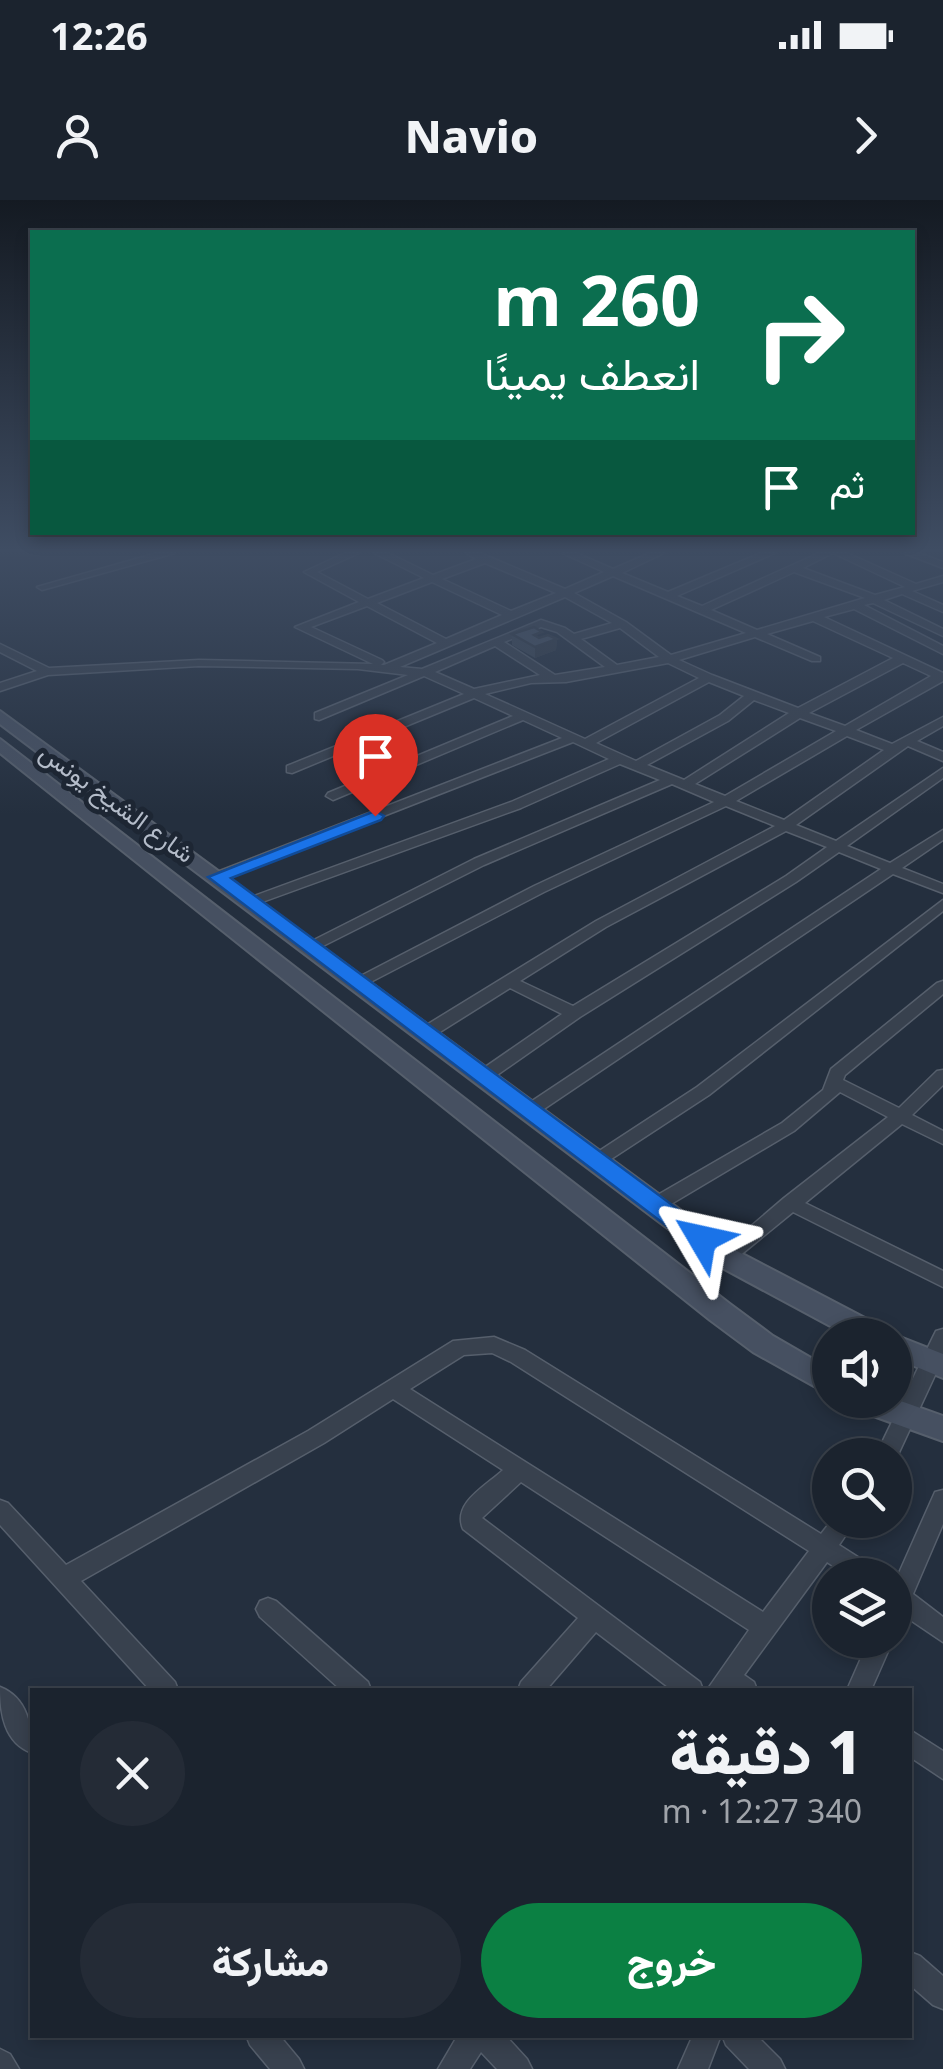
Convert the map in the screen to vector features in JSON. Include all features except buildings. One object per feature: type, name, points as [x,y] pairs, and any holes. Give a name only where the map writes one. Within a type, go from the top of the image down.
[{"type":"street","points":[[329,640],[388,668]]},
{"type":"street","points":[[388,668],[448,640]]},
{"type":"street","points":[[318,716],[500,640]]},
{"type":"street","points":[[576,640],[613,668]]},
{"type":"street","points":[[644,640],[669,659],[708,678],[893,748]]},
{"type":"street","points":[[292,769],[478,692],[531,679],[554,679],[669,659],[735,640]]},
{"type":"street","points":[[772,640],[816,659]]},
{"type":"street","points":[[860,640],[941,677]]},
{"type":"street","points":[[920,640],[943,651]]},
{"type":"street","points":[[496,642],[554,679]]},
{"type":"street","points":[[0,647],[48,672]]},
{"type":"street","points":[[311,947],[450,876],[678,782],[899,660]]},
{"type":"street","points":[[0,687],[48,672],[199,663],[388,668],[428,673],[478,692],[620,759],[943,889]]},
{"type":"street","points":[[359,983],[539,889],[728,800],[843,730],[941,677]]},
{"type":"street","points":[[204,901],[580,740],[708,678]]},
{"type":"street","points":[[638,766],[724,718],[751,696]]},
{"type":"street","name":"شارع الشيخ يونس","points":[[0,716],[725,1256],[840,1318]]},
{"type":"street","points":[[334,796],[523,716]]},
{"type":"street","points":[[426,1033],[601,924],[786,826],[893,748],[943,721]]},
{"type":"street","points":[[907,741],[943,758]]},
{"type":"street","name":"شارع الشيخ يونس","points":[[0,744],[204,901],[720,1312],[812,1371]]},
{"type":"street","points":[[234,889],[516,805],[620,759]]},
{"type":"street","points":[[484,1076],[836,847],[943,772]]},
{"type":"street","points":[[529,1111],[943,834]]},
{"type":"street","points":[[596,1161],[703,1091],[943,904]]},
{"type":"street","points":[[510,982],[574,1014]]},
{"type":"street","points":[[654,1205],[788,1127],[831,1093],[836,1073],[943,986]]},
{"type":"street","points":[[725,1256],[901,1116],[943,1075]]},
{"type":"street","points":[[834,1082],[942,1137]]},
{"type":"street","points":[[790,1203],[943,1280]]},
{"type":"street","points":[[63,1579],[460,1347],[494,1345],[518,1356],[844,1558]]},
{"type":"street","points":[[912,1349],[939,1354],[912,1406]]},
{"type":"street","points":[[394,1388],[766,1627]]},
{"type":"street","points":[[909,1418],[943,1430]]},
{"type":"street","points":[[520,1470],[471,1512],[471,1522],[688,1688]]},
{"type":"street","points":[[912,1566],[943,1499]]},
{"type":"street","points":[[0,1510],[9,1536],[63,1579],[164,1688]]},
{"type":"street","points":[[730,1686],[766,1627],[833,1538]]},
{"type":"street","points":[[268,1609],[356,1688]]},
{"type":"street","points":[[912,1611],[943,1631]]},
{"type":"street","points":[[532,1688],[596,1615]]},
{"type":"street","points":[[860,1688],[873,1658]]},
{"type":"street","points":[[0,1698],[30,1738]]},
{"type":"street","points":[[912,1743],[943,1766]]},
{"type":"street","points":[[912,1968],[943,1995]]},
{"type":"street","points":[[263,2038],[289,2069]]},
{"type":"street","points":[[453,2069],[473,2038]]},
{"type":"street","points":[[488,2038],[517,2069]]},
{"type":"street","points":[[692,2069],[707,2038]]},
{"type":"street","points":[[739,2038],[770,2069]]},
{"type":"route","points":[[375,816],[218,877],[702,1239]]}]
